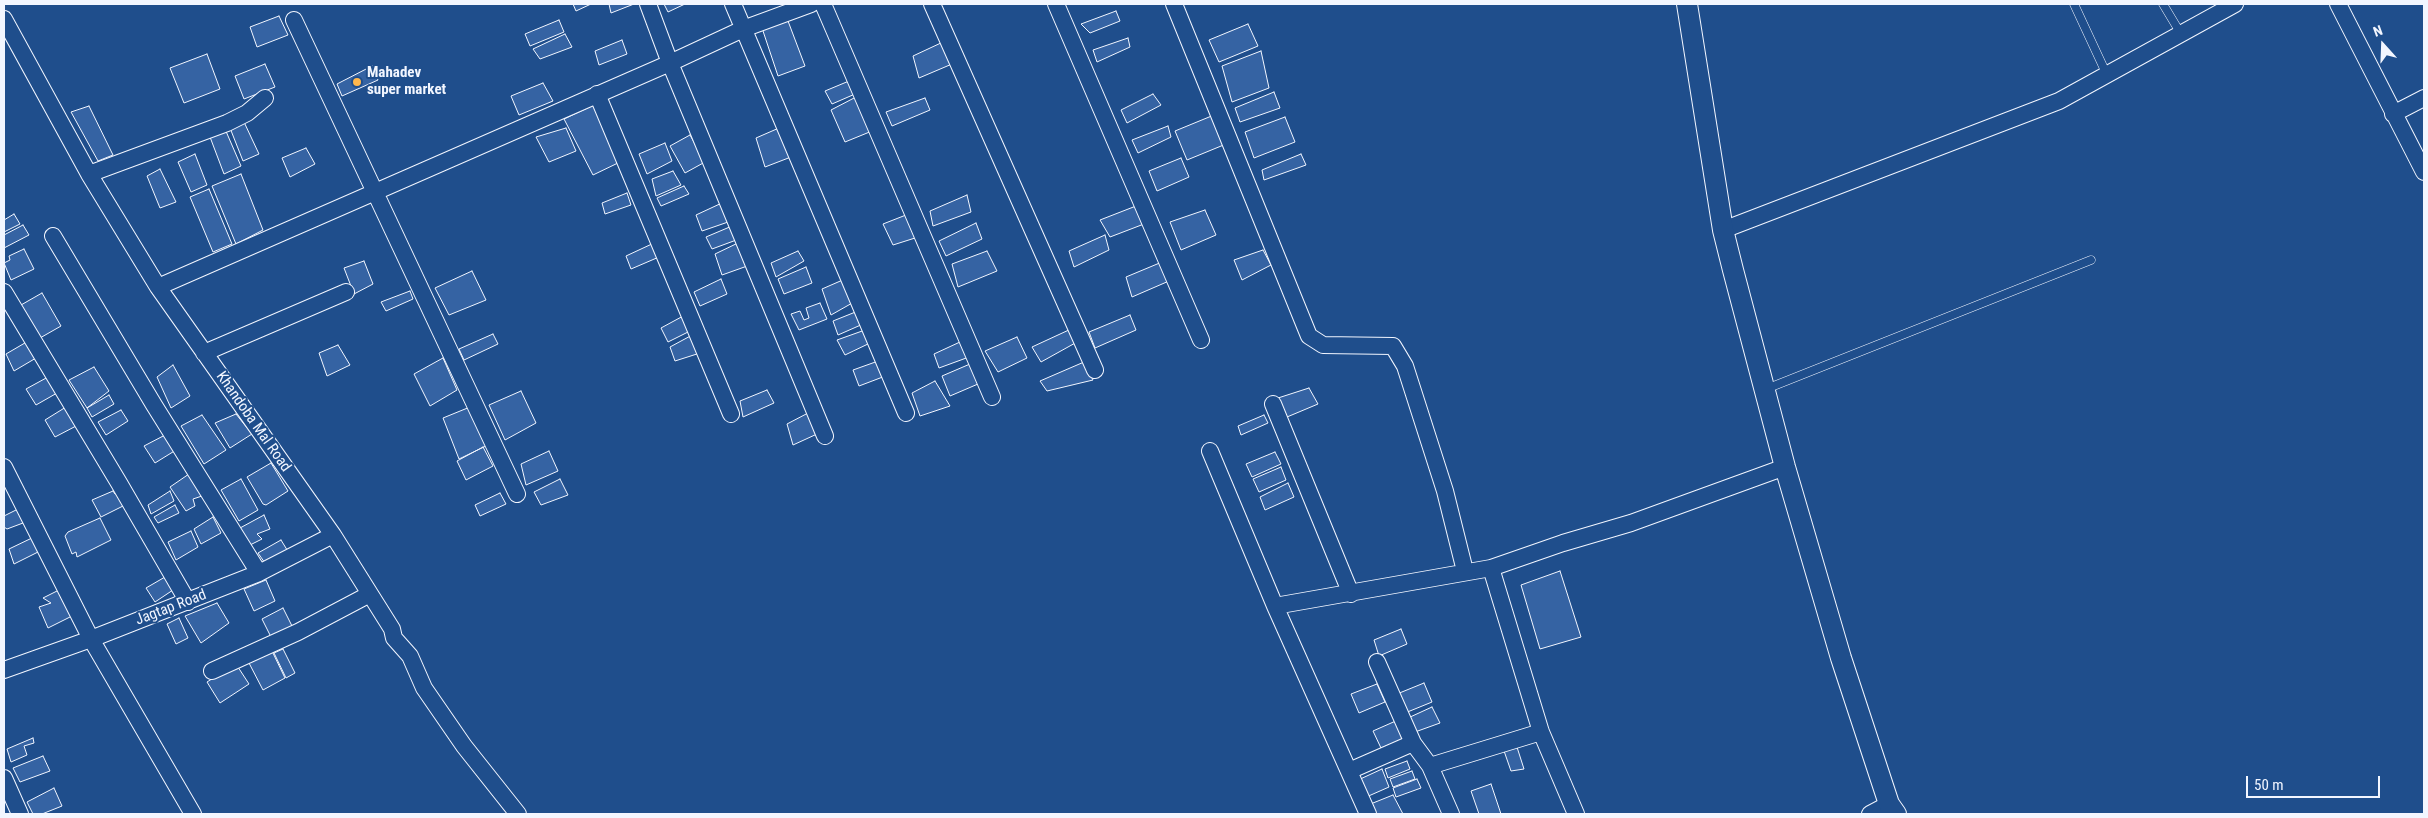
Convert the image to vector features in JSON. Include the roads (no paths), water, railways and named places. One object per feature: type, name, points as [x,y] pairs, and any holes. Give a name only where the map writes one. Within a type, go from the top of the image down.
[{"type":"street","points":[[648,4],[670,63],[825,436]]},
{"type":"street","points":[[733,4],[906,413]]},
{"type":"street","points":[[158,287],[670,63],[743,29],[811,4]]},
{"type":"street","points":[[824,4],[992,397]]},
{"type":"street","points":[[932,4],[1095,370]]},
{"type":"street","points":[[1056,4],[1201,340]]},
{"type":"street","points":[[1174,4],[1309,336],[1323,345],[1392,346],[1405,366],[1445,491],[1465,571]]},
{"type":"street","points":[[1687,4],[1723,230],[1785,467],[1841,658],[1893,809],[1870,814]]},
{"type":"street","points":[[1723,230],[2059,101],[2235,4]]},
{"type":"street","points":[[2338,4],[2424,172]]},
{"type":"street","name":"Khandoba Mal Road","points":[[4,19],[89,174],[158,287],[334,535],[392,629],[394,638],[410,656],[424,688],[464,746],[518,814]]},
{"type":"street","points":[[294,20],[517,494]]},
{"type":"street","points":[[598,94],[731,414]]},
{"type":"street","points":[[89,174],[227,123],[247,113],[265,98]]},
{"type":"street","points":[[2394,114],[2424,98]]},
{"type":"street","points":[[53,236],[154,405],[259,573]]},
{"type":"street","points":[[4,292],[188,602]]},
{"type":"street","points":[[204,353],[346,292]]},
{"type":"street","points":[[1273,404],[1350,594]]},
{"type":"street","points":[[1210,451],[1275,606],[1368,814]]},
{"type":"street","points":[[4,467],[91,639],[193,814]]},
{"type":"street","points":[[1275,606],[1350,594],[1465,571],[1491,568],[1647,517],[1785,467]]},
{"type":"street","name":"Jagtap Road","points":[[4,670],[91,639],[259,573],[334,535]]},
{"type":"street","points":[[1491,568],[1541,732],[1572,813]]},
{"type":"street","points":[[212,671],[298,632],[370,594]]},
{"type":"street","points":[[1377,662],[1413,743],[1430,766],[1451,814]]},
{"type":"street","points":[[1430,766],[1541,732]]},
{"type":"street","points":[[1348,771],[1413,743]]},
{"type":"street","points":[[4,778],[20,814]]},
{"type":"lane","points":[[2074,4],[2107,75]]},
{"type":"lane","points":[[2163,4],[2181,34]]},
{"type":"lane","points":[[1765,390],[2090,260]]},
{"type":"place","name":"Mahadev super market","points":[[357,82]]}]
